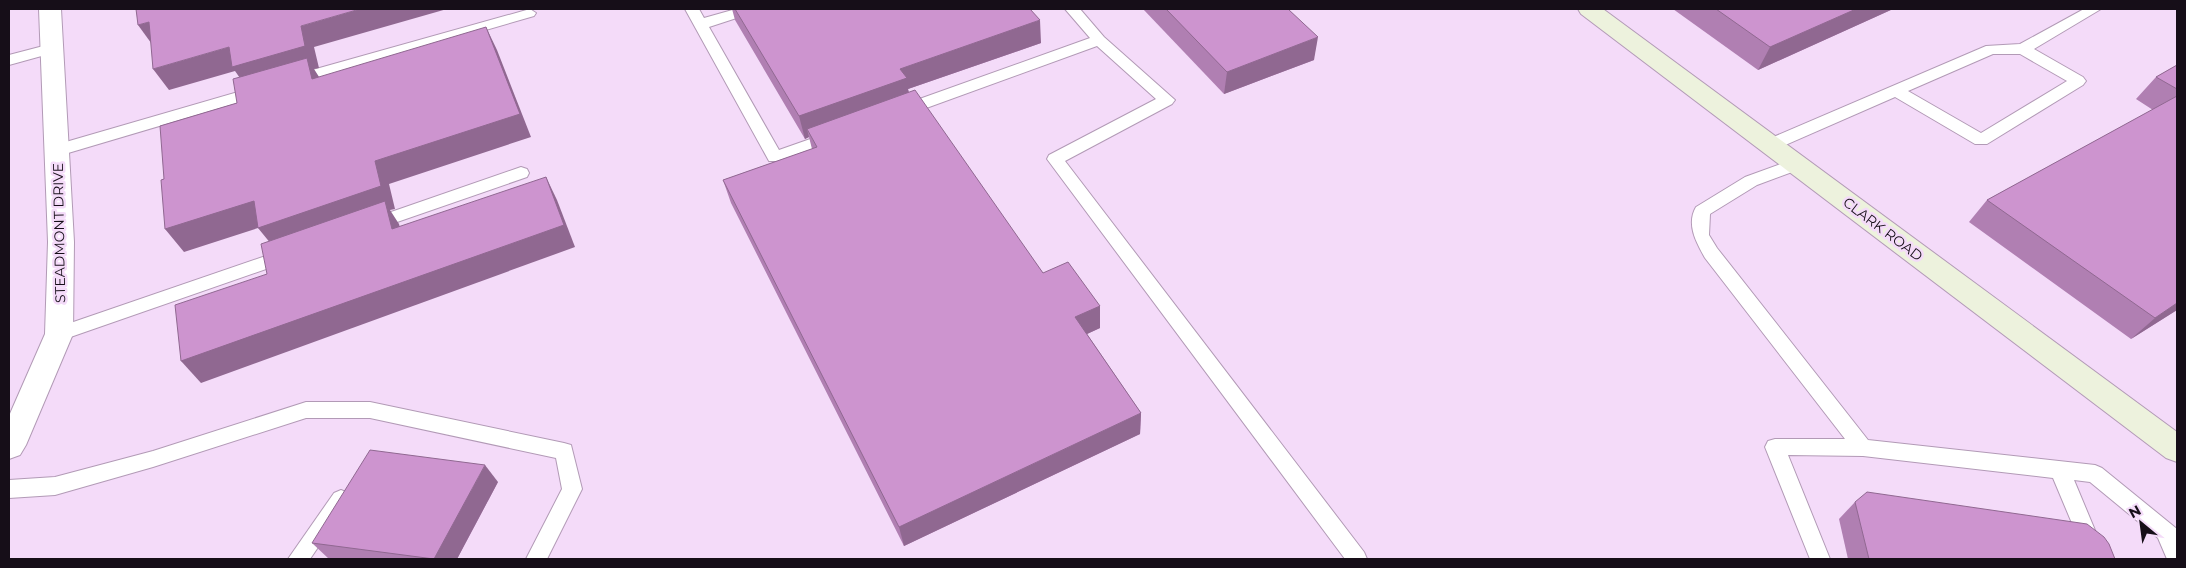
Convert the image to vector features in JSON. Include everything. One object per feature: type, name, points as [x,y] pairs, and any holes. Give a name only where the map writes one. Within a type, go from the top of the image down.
[{"type":"street","name":"CLARK ROAD","points":[[1589,9],[2177,449]]},
{"type":"street","name":"STEADMONT DRIVE","points":[[9,446],[16,421],[59,334],[62,242],[51,48],[54,10]]},
{"type":"lane","points":[[692,9],[775,157],[849,130]]},
{"type":"lane","points":[[702,24],[750,9]]},
{"type":"lane","points":[[1072,9],[1099,40],[1167,100],[1055,158],[1357,559]]},
{"type":"lane","points":[[1770,145],[1991,49],[2023,48],[2094,9]]},
{"type":"lane","points":[[58,150],[530,13]]},
{"type":"lane","points":[[886,117],[1099,40]]},
{"type":"lane","points":[[9,60],[51,48]]},
{"type":"lane","points":[[1895,90],[1981,140],[2078,81],[2023,48]]},
{"type":"lane","points":[[1797,164],[1751,181],[1702,211],[1701,235],[1725,272],[1863,448]]},
{"type":"lane","points":[[361,229],[521,173]]},
{"type":"lane","points":[[59,334],[304,249]]},
{"type":"lane","points":[[9,489],[55,486],[153,459],[306,410],[370,410],[564,451],[572,489],[536,559]]},
{"type":"lane","points":[[1820,559],[1775,447],[1863,448],[2096,474],[2171,536],[2176,559]]},
{"type":"lane","points":[[2060,471],[2097,559]]},
{"type":"lane","points":[[298,559],[354,480]]},
{"type":"building","points":[[136,9],[360,9],[301,26],[305,46],[232,67],[229,47],[153,69],[149,22],[138,25]]},
{"type":"building","points":[[735,9],[1030,9],[1040,20],[900,69],[907,78],[799,116]]},
{"type":"building","points":[[1166,9],[1288,9],[1318,37],[1227,72]]},
{"type":"building","points":[[1716,9],[1856,9],[1770,47]]},
{"type":"building","points":[[486,27],[520,114],[375,161],[381,186],[258,228],[254,201],[165,229],[161,180],[164,179],[160,126],[237,103],[233,79],[307,58],[312,79]]},
{"type":"building","points":[[2177,65],[2177,89],[2156,77]]},
{"type":"building","points":[[915,90],[1043,273],[1068,262],[1100,306],[1075,317],[1141,413],[899,527],[723,180],[817,147],[807,129]]},
{"type":"building","points":[[2177,96],[2177,303],[2155,318],[1987,200]]},
{"type":"building","points":[[546,177],[564,225],[181,361],[175,305],[267,274],[261,244],[385,201],[392,229]]},
{"type":"building","points":[[370,450],[485,465],[434,559],[312,543]]},
{"type":"building","points":[[1867,492],[2087,524],[2104,537],[2115,559],[1869,559],[1855,502]]}]
